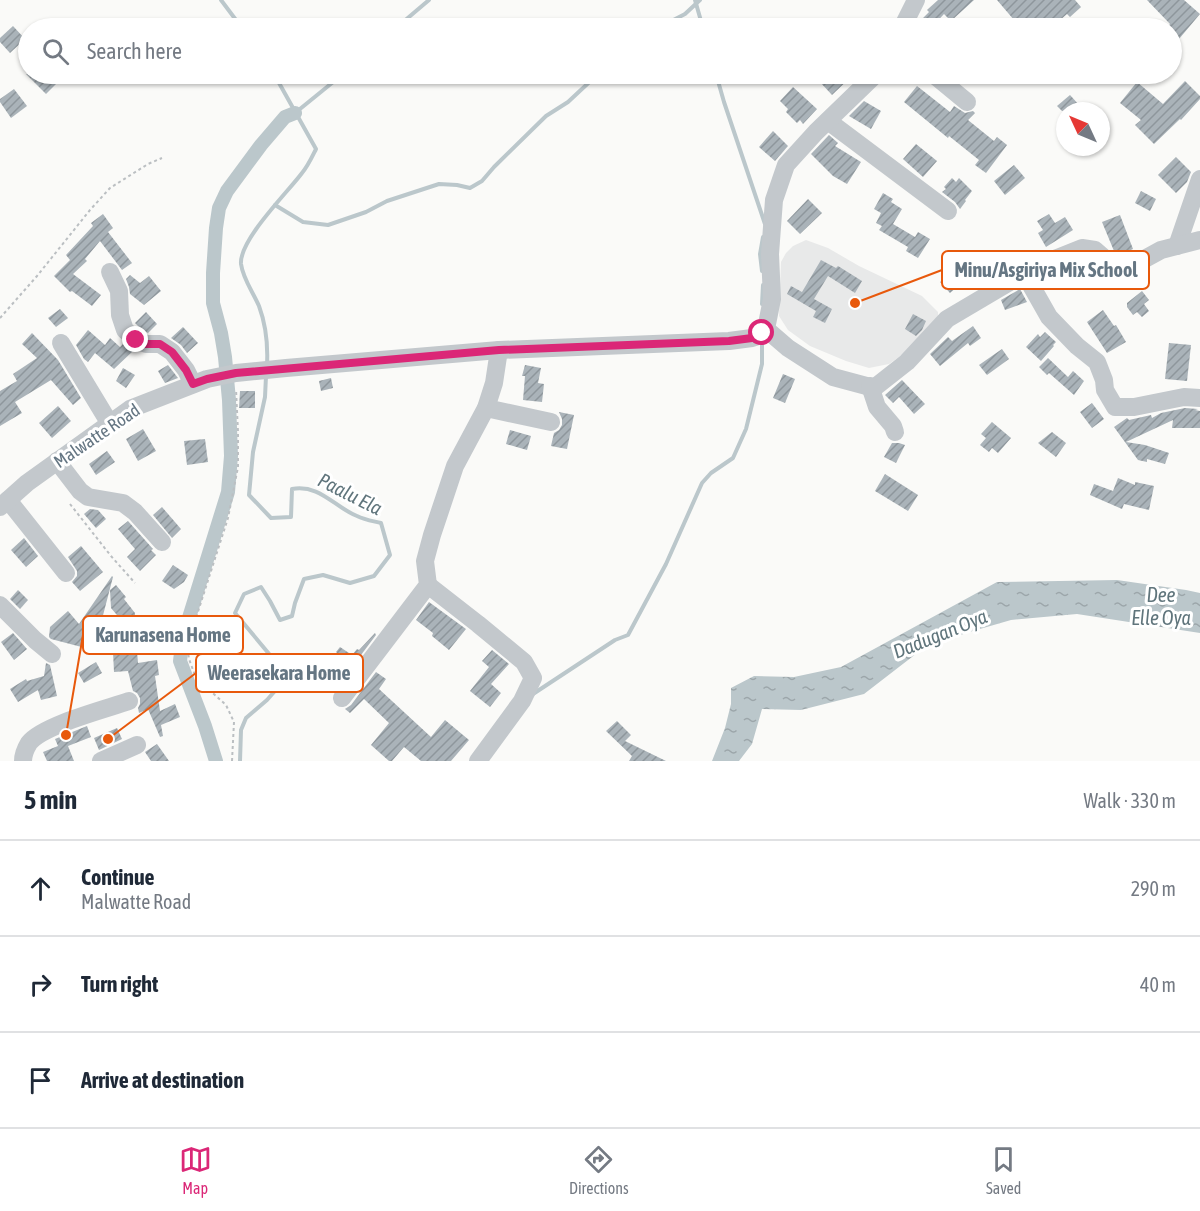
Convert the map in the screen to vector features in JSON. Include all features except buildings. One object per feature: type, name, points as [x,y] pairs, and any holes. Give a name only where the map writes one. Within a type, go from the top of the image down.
[{"type":"street","points":[[907,18],[916,0]]},
{"type":"street","points":[[866,84],[786,165],[774,200],[771,254],[772,299],[766,329],[788,348],[833,376],[874,387],[907,362],[947,319],[1023,274],[1082,248],[1095,250],[1111,264],[1128,268],[1161,250],[1200,240]]},
{"type":"street","points":[[945,84],[967,102]]},
{"type":"street","points":[[828,121],[948,211]]},
{"type":"street","points":[[1177,246],[1200,179]]},
{"type":"street","points":[[110,272],[119,291],[120,315],[125,330],[136,340],[146,344],[160,344],[172,352],[186,370],[193,384]]},
{"type":"street","points":[[1023,274],[1049,317],[1077,346],[1097,362],[1105,390],[1115,407],[1134,407],[1184,397],[1200,398]]},
{"type":"street","name":"Malwatte Road","points":[[4,503],[27,483],[130,409],[207,379],[236,373],[499,350],[729,341],[752,338],[766,329]]},
{"type":"street","points":[[61,343],[110,424]]},
{"type":"street","points":[[342,698],[428,585],[425,561],[432,535],[455,466],[486,408],[494,383],[499,350]]},
{"type":"street","points":[[870,386],[877,407],[895,432]]},
{"type":"street","points":[[486,408],[551,422]]},
{"type":"street","points":[[57,461],[80,491],[88,497],[123,503],[135,512],[162,542]]},
{"type":"street","points":[[4,503],[66,573]]},
{"type":"street","points":[[428,585],[524,662],[533,678],[522,701],[478,761]]},
{"type":"street","points":[[0,605],[52,654]]},
{"type":"street","points":[[23,761],[29,743],[37,736],[56,726],[129,701]]},
{"type":"street","points":[[101,761],[137,745]]},
{"type":"path","points":[[0,318],[38,276],[110,188],[162,158]]},
{"type":"path","points":[[232,761],[234,722],[226,705],[196,678],[187,646],[228,518],[238,467],[236,373]]},
{"type":"path","points":[[64,497],[135,583]]},
{"type":"shaded area","points":[[806,240],[828,248],[859,266],[922,296],[938,312],[938,319],[906,352],[889,364],[869,368],[810,346],[788,330],[779,316],[781,262],[793,246]]},
{"type":"water","name":"Dee Elle Oya","points":[[1117,580],[1200,593],[1200,633],[1077,614],[1011,620],[966,633],[921,650],[864,694],[801,710],[762,709],[752,744],[739,761],[712,761],[725,728],[731,704],[731,688],[754,676],[794,677],[841,667],[997,582]]},
{"type":"waterway","points":[[221,0],[234,18]]},
{"type":"waterway","points":[[408,18],[429,0]]},
{"type":"waterway","points":[[695,0],[700,18]]},
{"type":"waterway","points":[[677,18],[700,0]]},
{"type":"waterway","name":"Paalu Ela","points":[[267,365],[267,343],[263,321],[259,306],[242,270],[242,254],[265,217],[304,170],[316,149],[280,84]]},
{"type":"waterway","points":[[295,113],[331,84]]},
{"type":"waterway","points":[[275,205],[303,222],[328,225],[366,212],[387,201],[439,184],[470,188],[482,181],[546,116],[568,102],[587,84]]},
{"type":"waterway","points":[[719,84],[765,224]]},
{"type":"waterway","points":[[216,761],[180,661],[183,637],[228,492],[231,456],[225,357],[213,303],[216,228],[219,208],[227,191],[285,117],[295,113]]},
{"type":"waterway","points":[[762,271],[760,254],[763,237]]},
{"type":"waterway","points":[[762,304],[763,285]]},
{"type":"waterway","points":[[533,694],[615,640],[628,635],[666,564],[702,483],[711,473],[733,458],[746,429],[762,364],[762,342]]},
{"type":"waterway","name":"Paalu Ela","points":[[240,761],[241,730],[246,718],[281,684],[280,667],[235,613],[244,594],[261,587],[280,620],[292,616],[304,579],[323,575],[350,583],[374,576],[390,555],[381,523],[349,512],[319,493],[302,488],[292,489],[291,517],[271,518],[249,495],[253,452],[265,397],[266,376]]},
{"type":"place","name":"Minu/Asgiriya Mix School","points":[[855,303]]},
{"type":"place","name":"Karunasena Home","points":[[66,735]]},
{"type":"place","name":"Weerasekara Home","points":[[108,739]]},
{"type":"route","points":[[136,340],[146,344],[160,344],[172,352],[186,370],[193,384],[236,373],[286,368],[499,350],[729,341],[752,338],[762,333]]},
{"type":"water label","name":"Dadugan Oya","points":[[940,634]]}]
